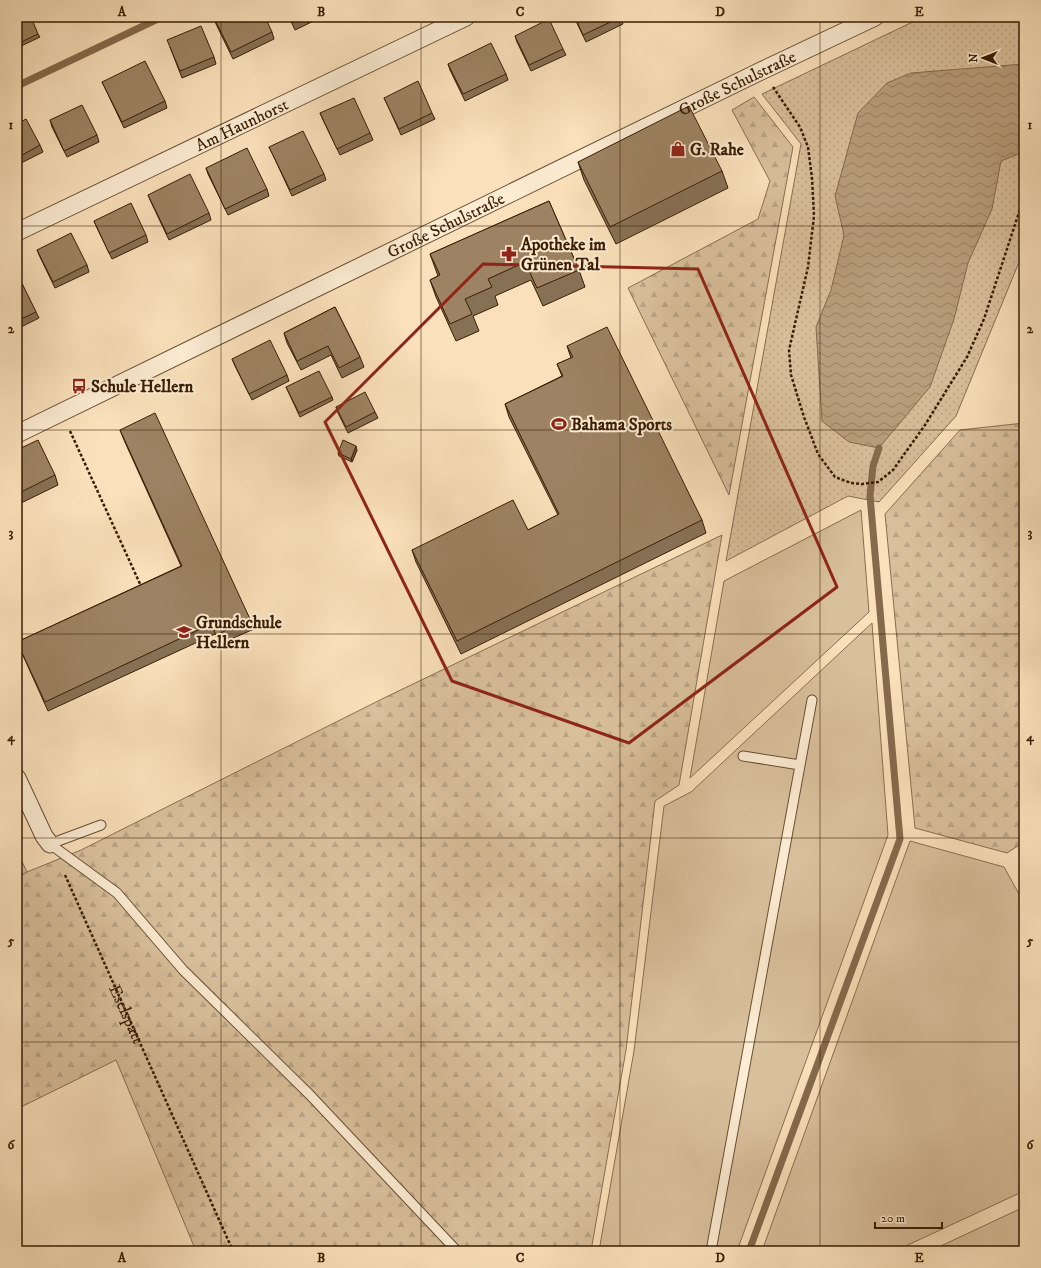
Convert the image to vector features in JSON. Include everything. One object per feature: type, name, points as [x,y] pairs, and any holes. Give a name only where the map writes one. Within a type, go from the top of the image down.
[{"type":"street","name":"Am Haunhorst","points":[[17,232],[466,17]]},
{"type":"street","name":"Große Schulstraße","points":[[17,434],[761,71],[875,17]]},
{"type":"street","points":[[17,778],[44,836],[50,844]]},
{"type":"lane","points":[[711,1251],[812,700]]},
{"type":"lane","points":[[743,756],[800,765]]},
{"type":"lane","points":[[50,844],[101,825]]},
{"type":"lane","points":[[50,844],[117,893],[183,970],[310,1095],[457,1251]]},
{"type":"path","points":[[761,71],[800,127],[808,147],[812,178],[814,216],[808,267],[789,350],[791,375],[804,417],[818,454],[836,477],[851,483],[862,484],[878,482],[893,470],[925,425],[967,357],[984,319],[1024,197]]},
{"type":"path","points":[[62,413],[141,587]]},
{"type":"path","name":"Eselspatt","points":[[64,873],[233,1251]]},
{"type":"highlighted area","points":[[483,264],[698,269],[837,587],[629,743],[452,681],[325,422]]},
{"type":"green space","points":[[923,17],[1024,17],[1024,250],[956,416],[879,502],[848,496],[726,561],[801,144],[762,94]]},
{"type":"green space","points":[[754,97],[793,147],[729,495],[628,288],[758,219],[770,181],[732,110]]},
{"type":"green space","points":[[1024,423],[1024,842],[1007,853],[915,828],[885,514],[960,430]]},
{"type":"green space","points":[[861,510],[869,612],[690,778],[724,581]]},
{"type":"green space","points":[[722,535],[679,785],[655,801],[626,1050],[591,1251],[196,1251],[116,1060],[17,1109],[17,878],[27,872],[81,850],[382,699]]},
{"type":"green space","points":[[872,623],[888,835],[737,1251],[599,1251],[634,1051],[664,806],[691,792]]},
{"type":"green space","points":[[910,841],[1004,867],[1024,903],[1024,1191],[895,1251],[762,1251]]},
{"type":"green space","points":[[17,851],[27,872],[17,878]]},
{"type":"green space","points":[[1024,1207],[1024,1251],[930,1251]]},
{"type":"water","points":[[1024,64],[1024,152],[1001,161],[992,209],[968,263],[954,319],[930,387],[879,448],[849,442],[822,421],[816,327],[831,290],[844,235],[835,196],[858,113],[887,83],[911,73]]},
{"type":"building","points":[[17,17],[31,17],[38,34],[17,44]]},
{"type":"building","points":[[265,17],[272,32],[231,52],[214,18]]},
{"type":"building","points":[[290,17],[306,17],[292,23]]},
{"type":"building","points":[[575,17],[621,17],[583,35]]},
{"type":"building","points":[[549,19],[563,49],[529,65],[515,36]]},
{"type":"building","points":[[201,26],[214,57],[180,71],[167,40]]},
{"type":"building","points":[[491,43],[506,74],[463,94],[448,64]]},
{"type":"building","points":[[145,61],[165,101],[122,122],[102,82]]},
{"type":"building","points":[[418,81],[432,113],[399,129],[384,98]]},
{"type":"building","points":[[354,98],[370,133],[337,149],[320,113]]},
{"type":"building","points":[[82,105],[97,135],[64,151],[50,120]]},
{"type":"building","points":[[689,106],[722,171],[610,227],[578,162]]},
{"type":"building","points":[[26,119],[40,145],[17,158],[17,124]]},
{"type":"building","points":[[303,131],[324,174],[290,190],[269,147]]},
{"type":"building","points":[[247,148],[267,189],[225,209],[206,168]]},
{"type":"building","points":[[190,174],[209,213],[167,234],[148,195]]},
{"type":"building","points":[[549,201],[579,270],[537,288],[525,262],[488,279],[492,287],[465,299],[472,314],[450,324],[430,280],[440,275],[430,254]]},
{"type":"building","points":[[131,203],[146,235],[109,253],[94,221]]},
{"type":"building","points":[[71,233],[87,265],[53,282],[37,250]]},
{"type":"building","points":[[17,275],[36,312],[17,321]]},
{"type":"building","points":[[335,307],[360,357],[339,368],[328,346],[297,361],[284,333]]},
{"type":"building","points":[[607,327],[702,520],[457,641],[412,550],[513,500],[528,530],[559,514],[505,404],[563,376],[557,364],[573,357],[567,346]]},
{"type":"building","points":[[270,340],[287,375],[249,394],[232,359]]},
{"type":"building","points":[[319,371],[332,397],[299,413],[286,387]]},
{"type":"building","points":[[365,392],[375,412],[346,427],[336,407]]},
{"type":"building","points":[[155,413],[250,619],[216,635],[211,624],[45,702],[17,642],[182,566],[120,430]]},
{"type":"building","points":[[38,440],[55,475],[17,494],[17,450]]},
{"type":"building","points":[[343,440],[356,446],[351,459],[338,453]]},
{"type":"waterway","points":[[17,86],[162,17]]},
{"type":"waterway","points":[[749,1251],[900,839],[870,496],[873,466],[879,448]]},
{"type":"place","name":"G. Rahe","points":[[678,149]]},
{"type":"place","name":"Apotheke im Grünen Tal","points":[[509,254]]},
{"type":"place","name":"Schule Hellern","points":[[79,386]]},
{"type":"place","name":"Bahama Sports","points":[[559,424]]},
{"type":"place","name":"Grundschule Hellern","points":[[184,632]]}]
